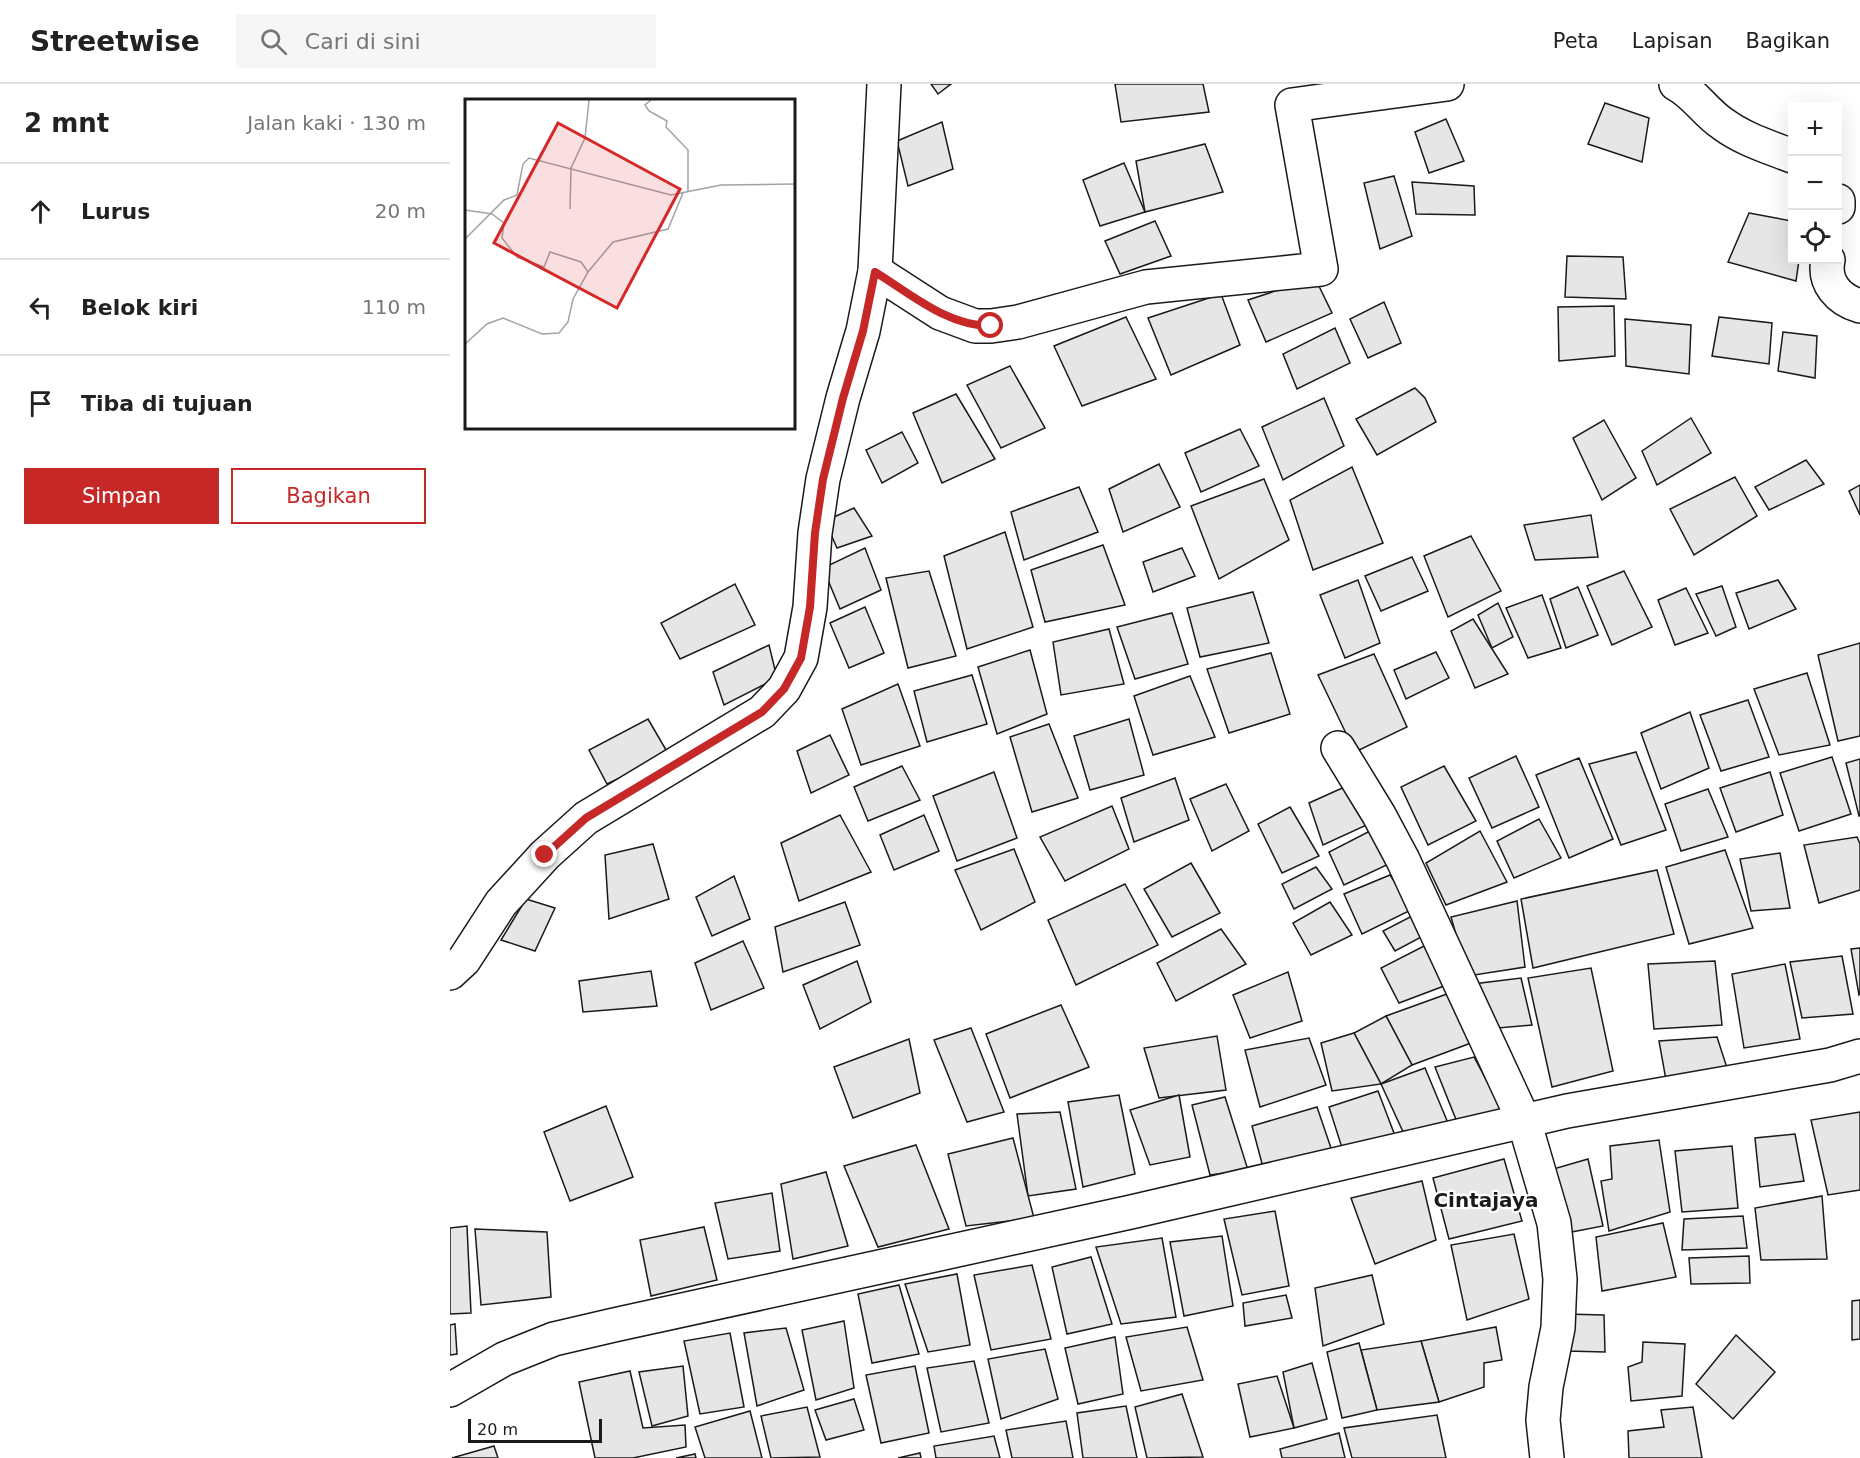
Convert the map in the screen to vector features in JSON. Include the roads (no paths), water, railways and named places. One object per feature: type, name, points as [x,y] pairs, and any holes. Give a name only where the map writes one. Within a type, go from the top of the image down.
[{"type":"street","points":[[450,974],[464,960],[501,903],[545,855],[586,818],[762,712],[784,689],[801,658],[810,607],[815,533],[823,479],[843,398],[863,331],[875,272],[884,84]]},
{"type":"street","points":[[875,272],[940,313],[975,326],[983,326],[1018,322],[1146,286],[1321,269],[1292,105],[1447,84]]},
{"type":"street","points":[[1676,84],[1725,126],[1788,154]]},
{"type":"street","points":[[1827,264],[1834,290],[1847,302],[1860,306]]},
{"type":"street","points":[[1338,748],[1379,815],[1403,860],[1524,1121],[1554,1223],[1560,1279],[1558,1328],[1546,1387],[1543,1420],[1546,1458]]},
{"type":"street","points":[[450,1390],[504,1359],[554,1340],[584,1332],[1154,1207],[1567,1111],[1830,1065],[1860,1056]]},
{"type":"district","name":"Cintajaya","points":[[1486,1200]]}]
